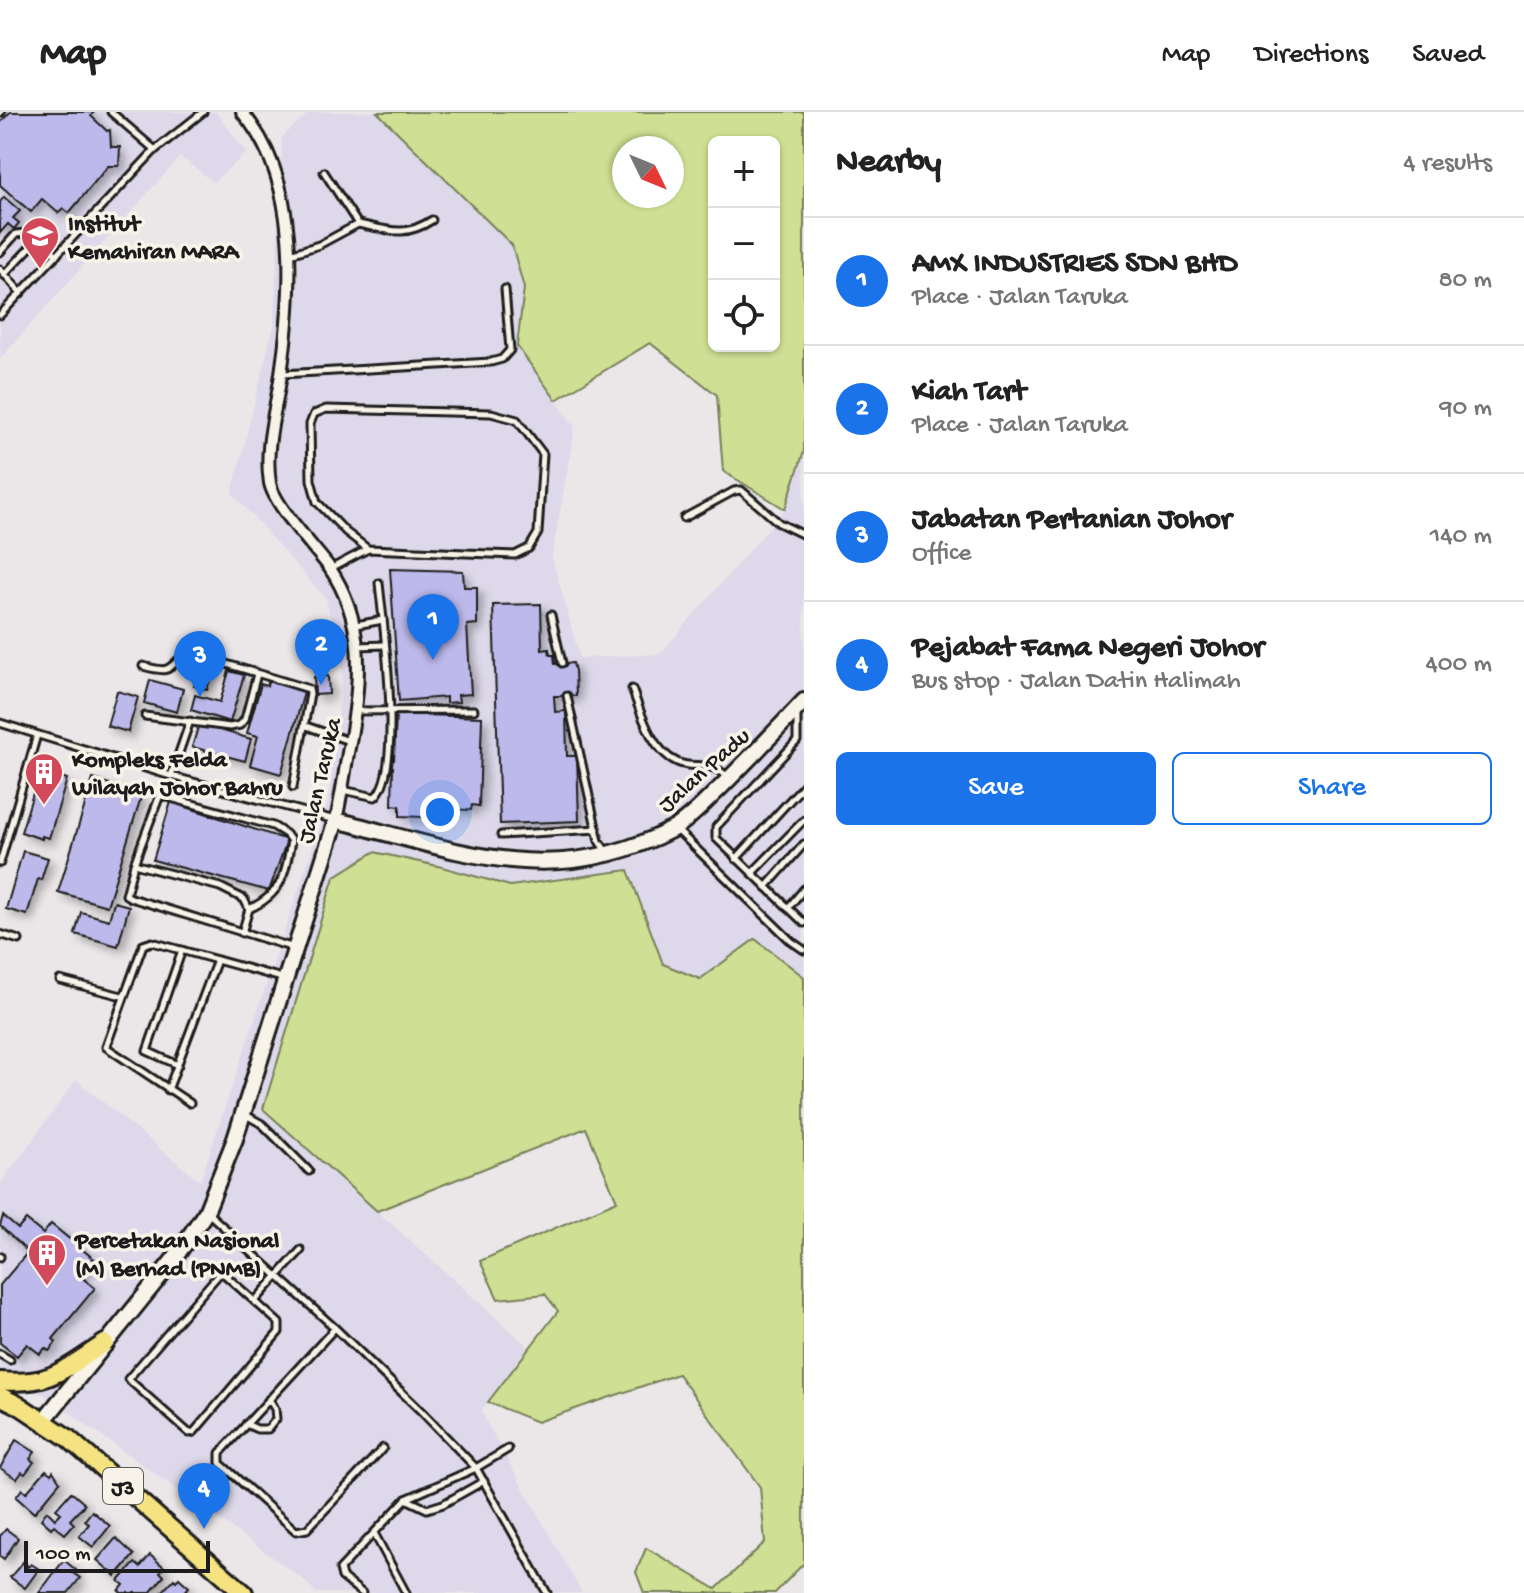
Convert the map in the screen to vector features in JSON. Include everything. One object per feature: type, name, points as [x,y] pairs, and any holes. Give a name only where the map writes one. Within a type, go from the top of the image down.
[{"type":"main road","points":[[0,1381],[21,1383],[44,1380],[105,1343]]},
{"type":"main road","name":"J3","points":[[0,1396],[44,1420],[244,1593]]},
{"type":"street","name":"Jalan Taruka","points":[[44,1420],[174,1259],[206,1212],[243,1114],[336,820],[356,711],[358,646],[353,613],[330,569],[270,486],[271,428],[281,374],[289,255],[285,206],[274,165],[259,132],[242,112]]},
{"type":"street","name":"Jalan Padu","points":[[336,820],[424,844],[519,863],[608,854],[674,828],[801,705]]},
{"type":"lane","points":[[111,112],[155,150]]},
{"type":"lane","points":[[0,315],[155,150],[203,112]]},
{"type":"lane","points":[[324,172],[358,224]]},
{"type":"lane","points":[[289,255],[319,245],[358,224],[400,233],[416,230],[432,220]]},
{"type":"lane","points":[[0,252],[16,234],[25,232],[57,255]]},
{"type":"lane","points":[[21,293],[2,272],[38,239]]},
{"type":"lane","points":[[281,374],[502,359],[510,350],[505,289]]},
{"type":"lane","points":[[330,569],[368,549],[515,555],[529,548],[538,533],[543,454],[517,420],[491,413],[326,409],[314,414],[310,424],[311,480],[317,502],[346,532],[368,549]]},
{"type":"lane","points":[[684,518],[741,490],[779,523],[804,535]]},
{"type":"lane","points":[[342,790],[375,797],[381,792],[387,771],[390,712],[379,583]]},
{"type":"lane","points":[[551,615],[562,663]]},
{"type":"lane","points":[[356,625],[383,620]]},
{"type":"lane","points":[[358,646],[385,645]]},
{"type":"lane","points":[[143,666],[161,672],[170,670],[187,652],[309,689],[306,726],[293,787]]},
{"type":"lane","points":[[145,716],[230,727],[240,725],[245,719],[257,674]]},
{"type":"lane","points":[[632,689],[652,740],[677,762],[705,764],[719,769],[729,778]]},
{"type":"lane","points":[[567,696],[599,841],[608,854]]},
{"type":"lane","points":[[801,705],[797,741],[716,827],[716,838],[804,923]]},
{"type":"lane","points":[[356,711],[474,710]]},
{"type":"lane","points":[[171,776],[190,721]]},
{"type":"lane","points":[[0,723],[171,776],[336,820]]},
{"type":"lane","points":[[306,726],[350,742]]},
{"type":"lane","points":[[0,863],[37,735]]},
{"type":"lane","points":[[736,859],[804,785]]},
{"type":"lane","points":[[249,909],[268,900],[278,888],[291,841],[286,834],[273,826],[160,795],[134,864],[126,895],[295,948]]},
{"type":"lane","points":[[752,873],[804,820]]},
{"type":"lane","points":[[674,828],[768,919],[803,947]]},
{"type":"lane","points":[[501,835],[597,829]]},
{"type":"lane","points":[[766,887],[804,845]]},
{"type":"lane","points":[[134,864],[220,887],[244,899],[249,909],[242,933]]},
{"type":"lane","points":[[788,908],[804,889]]},
{"type":"lane","points":[[0,934],[19,940]]},
{"type":"lane","points":[[190,1103],[106,1047],[141,948],[145,943],[182,950],[285,979]]},
{"type":"lane","points":[[178,1065],[147,1051],[182,950]]},
{"type":"lane","points":[[168,1090],[217,960]]},
{"type":"lane","points":[[60,980],[122,996]]},
{"type":"lane","points":[[243,1114],[262,1124],[309,1171]]},
{"type":"lane","points":[[206,1212],[335,1328],[476,1468],[547,1593]]},
{"type":"lane","points":[[255,1301],[301,1250]]},
{"type":"lane","points":[[219,1274],[224,1274],[255,1301],[279,1323],[279,1332],[192,1433],[128,1379],[219,1274]]},
{"type":"lane","points":[[335,1328],[220,1453],[220,1463],[296,1531],[307,1529],[383,1448]]},
{"type":"lane","points":[[0,1354],[10,1360]]},
{"type":"lane","points":[[246,1424],[257,1429],[268,1429],[276,1419],[269,1399]]},
{"type":"lane","points":[[362,1593],[342,1577],[340,1569],[406,1499],[476,1468],[508,1449]]},
{"type":"lane","points":[[406,1499],[427,1509],[443,1504],[484,1481]]},
{"type":"lane","points":[[374,1533],[406,1593]]},
{"type":"shaded area","name":"Institut Kemahiran MARA","points":[[0,112],[216,112],[247,153],[213,182],[180,157],[0,359]]},
{"type":"shaded area","points":[[310,112],[377,112],[512,245],[524,288],[517,346],[575,427],[552,557],[580,658],[660,654],[785,509],[804,451],[804,977],[755,939],[700,979],[663,964],[628,870],[510,886],[374,852],[334,878],[263,1109],[529,1347],[481,1412],[582,1593],[317,1593],[300,1577],[43,1394],[0,1386],[0,1184],[76,1080],[200,1181],[328,802],[343,672],[326,599],[232,493],[274,324],[282,137]]},
{"type":"green space","points":[[377,112],[804,112],[804,451],[785,509],[723,471],[717,395],[650,343],[556,400],[517,346],[524,288],[512,245]]},
{"type":"green space","points":[[374,852],[510,886],[628,870],[663,964],[700,979],[755,939],[804,977],[804,1563],[775,1593],[644,1593],[636,1572],[646,1548],[716,1589],[765,1542],[760,1487],[678,1374],[537,1422],[488,1402],[558,1311],[545,1294],[498,1299],[480,1261],[617,1201],[586,1128],[377,1211],[263,1109],[334,877]]},
{"type":"building","points":[[10,112],[94,112],[91,116],[107,131],[110,130],[111,147],[120,147],[119,166],[108,166],[69,213],[63,208],[58,213],[42,199],[31,212],[0,185],[0,123]]},
{"type":"building","points":[[4,197],[20,211],[13,218],[19,223],[14,229],[8,224],[0,233],[0,202]]},
{"type":"building","points":[[390,569],[463,571],[464,587],[477,587],[477,624],[467,625],[471,694],[458,695],[459,702],[446,703],[446,697],[399,701]]},
{"type":"building","points":[[541,604],[542,650],[549,649],[550,655],[554,655],[555,664],[573,663],[575,671],[576,696],[554,696],[555,712],[566,711],[567,756],[577,756],[579,821],[500,824],[493,605]]},
{"type":"building","points":[[201,660],[214,663],[207,690],[194,686]]},
{"type":"building","points":[[229,671],[244,675],[230,722],[191,710],[195,695],[220,702]]},
{"type":"building","points":[[328,676],[329,694],[315,695],[314,677]]},
{"type":"building","points":[[269,679],[305,689],[281,774],[250,765],[258,736],[247,733],[261,684],[267,686]]},
{"type":"building","points":[[150,680],[183,689],[177,712],[144,703]]},
{"type":"building","points":[[117,691],[138,697],[128,732],[107,726]]},
{"type":"building","points":[[396,714],[482,717],[479,806],[472,805],[471,810],[446,809],[446,818],[400,816],[400,806],[392,805],[393,767],[390,767],[390,760],[394,760]]},
{"type":"building","points":[[199,724],[251,739],[245,761],[192,747]]},
{"type":"building","name":"Kompleks Felda Wilayah Johor Bahru","points":[[40,771],[67,779],[49,838],[42,836],[42,839],[21,832]]},
{"type":"building","points":[[93,779],[142,794],[107,906],[58,892]]},
{"type":"building","points":[[171,802],[287,840],[269,891],[153,860]]},
{"type":"building","name":"Kompleks Felda Wilayah Johor Bahru","points":[[23,851],[48,858],[27,915],[6,909]]},
{"type":"building","points":[[114,902],[129,906],[118,946],[75,934],[81,912],[109,920]]},
{"type":"building","name":"Percetakan Nasional (M) Berhad (PNMB)","points":[[3,1216],[18,1229],[26,1220],[43,1234],[51,1224],[94,1259],[80,1276],[95,1288],[53,1339],[56,1342],[49,1351],[45,1348],[40,1354],[27,1344],[17,1356],[0,1343],[0,1285],[28,1252],[0,1226]]},
{"type":"building","points":[[16,1440],[35,1452],[30,1459],[34,1462],[17,1479],[0,1468]]},
{"type":"building","points":[[46,1470],[51,1474],[53,1471],[60,1482],[34,1513],[16,1497],[22,1489],[26,1493]]},
{"type":"building","points":[[71,1492],[85,1504],[70,1520],[74,1524],[65,1534],[41,1519],[47,1511],[55,1519],[61,1513],[56,1509]]},
{"type":"building","points":[[92,1511],[110,1526],[93,1547],[79,1536],[89,1524],[85,1520]]},
{"type":"building","points":[[6,1529],[18,1538],[4,1559],[0,1556],[0,1536]]},
{"type":"building","points":[[116,1538],[134,1555],[116,1576],[97,1560]]},
{"type":"building","points":[[150,1555],[164,1567],[160,1572],[164,1576],[150,1593],[121,1593],[119,1591],[124,1585],[119,1581],[135,1563],[140,1567]]},
{"type":"building","points":[[64,1560],[80,1578],[68,1593],[39,1593]]},
{"type":"building","points":[[24,1561],[28,1567],[31,1564],[39,1569],[25,1588],[10,1577]]},
{"type":"building","points":[[179,1578],[189,1587],[184,1593],[161,1593],[174,1579]]},
{"type":"place","name":"Institut Kemahiran MARA","points":[[40,270]]},
{"type":"place","name":"AMX INDUSTRIES SDN BHD","points":[[433,660]]},
{"type":"place","name":"Kiah Tart","points":[[321,685]]},
{"type":"place","name":"Jabatan Pertanian Johor","points":[[200,697]]},
{"type":"place","name":"Kompleks Felda Wilayah Johor Bahru","points":[[44,806]]},
{"type":"place","name":"Percetakan Nasional (M) Berhad (PNMB)","points":[[47,1287]]},
{"type":"place","name":"Pejabat Fama Negeri Johor","points":[[204,1529]]}]
